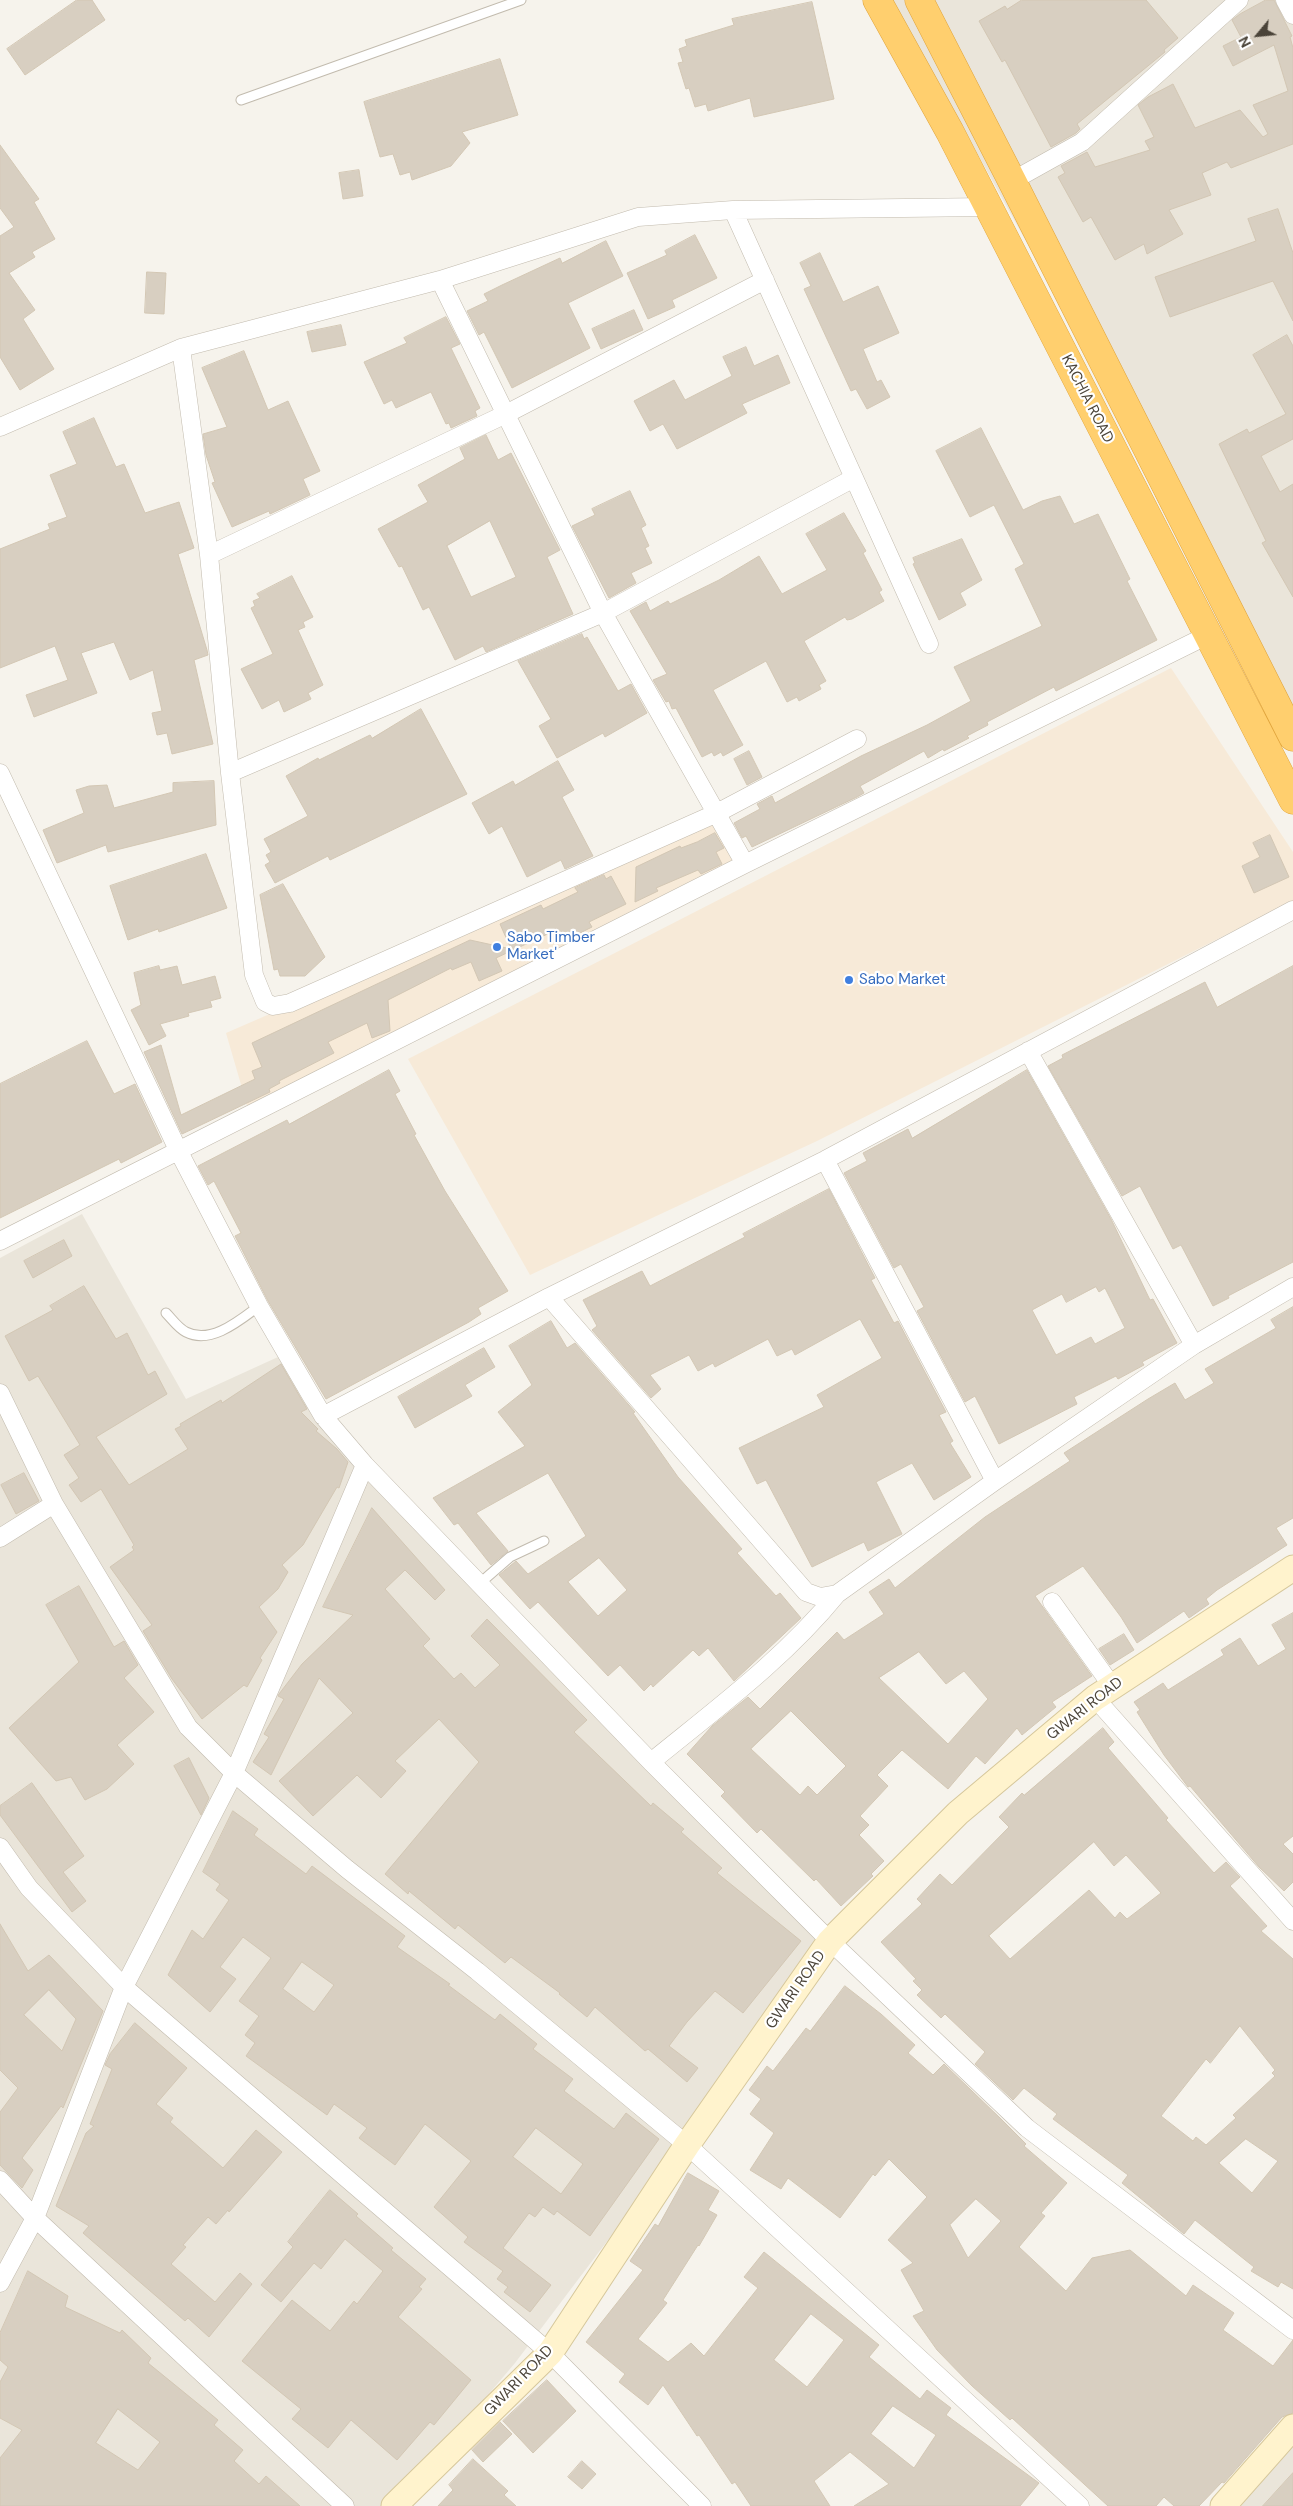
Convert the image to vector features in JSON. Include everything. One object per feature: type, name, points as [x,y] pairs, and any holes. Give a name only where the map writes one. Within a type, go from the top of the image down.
[{"type":"highway","name":"KACHIA ROAD","points":[[877,0],[950,132],[1293,800]]},
{"type":"highway","name":"KACHIA ROAD","points":[[918,0],[1291,727]]},
{"type":"highway","points":[[950,132],[979,116]]},
{"type":"street","points":[[1012,180],[1082,142],[1238,0]]},
{"type":"street","points":[[1285,0],[1293,15]]},
{"type":"street","points":[[0,427],[181,348],[440,280],[638,217],[733,210],[989,207]]},
{"type":"street","points":[[733,210],[929,644]]},
{"type":"street","points":[[440,280],[604,613],[745,864]]},
{"type":"street","points":[[210,555],[506,414],[765,280]]},
{"type":"street","points":[[181,348],[210,555],[230,773],[254,975],[265,1002],[273,1006],[290,1003],[717,813],[856,739]]},
{"type":"street","points":[[230,773],[604,613],[854,478]]},
{"type":"street","points":[[0,1241],[745,864],[1208,635]]},
{"type":"street","points":[[0,773],[179,1152],[259,1306],[323,1416],[365,1465],[651,1762],[830,1941],[1027,2128],[1293,2330]]},
{"type":"street","points":[[323,1416],[549,1297],[825,1160],[1293,910]]},
{"type":"street","points":[[1028,1052],[1194,1345]]},
{"type":"street","points":[[825,1160],[996,1480]]},
{"type":"street","points":[[651,1762],[787,1650],[810,1627],[837,1594],[996,1480],[1194,1345],[1293,1287]]},
{"type":"street","points":[[549,1297],[806,1592],[820,1597],[837,1594]]},
{"type":"street","points":[[0,1393],[54,1504],[188,1727],[234,1773],[347,1869],[477,1970],[687,2145],[1080,2506]]},
{"type":"street","points":[[0,2283],[35,2218],[124,1987],[234,1773],[365,1465]]},
{"type":"street","points":[[0,1538],[54,1504]]},
{"type":"street","name":"GWARI ROAD","points":[[394,2506],[550,2353],[687,2145],[830,1941],[958,1814],[1104,1692],[1293,1568]]},
{"type":"street","points":[[1052,1602],[1104,1692],[1293,1921]]},
{"type":"street","points":[[0,1848],[29,1888],[124,1987],[550,2353],[702,2506]]},
{"type":"street","points":[[0,2180],[35,2218],[345,2506]]},
{"type":"street","points":[[1223,2506],[1293,2426]]},
{"type":"lane","points":[[240,100],[521,0]]},
{"type":"lane","points":[[166,1314],[185,1332],[199,1336],[212,1334],[235,1323],[259,1306]]},
{"type":"lane","points":[[479,1584],[510,1557],[544,1541]]},
{"type":"shaded area","points":[[892,0],[1293,0],[1293,722]]},
{"type":"shaded area","name":"Sabo Market","points":[[1171,668],[1293,852],[1293,901],[817,1141],[530,1275],[408,1059]]},
{"type":"shaded area","name":"Sabo Timber Market'","points":[[716,820],[737,862],[249,1112],[226,1033]]},
{"type":"shaded area","points":[[82,1214],[186,1399],[278,1357],[328,1433],[821,1939],[670,2158],[515,2363],[394,2506],[0,2506],[0,1258]]},
{"type":"shaded area","points":[[1293,2442],[1293,2506],[1241,2506]]},
{"type":"building","points":[[77,0],[92,0],[105,20],[25,75],[7,49]]},
{"type":"building","points":[[1022,0],[1146,0],[1178,38],[1164,50],[1165,52],[1077,124],[1080,129],[1076,133],[1051,147],[1005,60],[1002,62],[979,21],[1005,6],[1007,9]]},
{"type":"building","points":[[1266,0],[1274,0],[1292,36],[1290,37],[1293,48],[1293,144],[1231,168],[1227,162],[1202,173],[1211,195],[1169,210],[1183,234],[1147,254],[1144,244],[1115,260],[1091,217],[1083,222],[1058,177],[1065,173],[1061,166],[1087,152],[1095,167],[1150,150],[1145,141],[1154,137],[1138,105],[1148,97],[1173,84],[1195,128],[1240,110],[1263,137],[1268,134],[1253,105],[1288,91],[1274,45],[1233,66],[1223,46],[1241,37],[1232,20]]},
{"type":"building","points":[[812,2],[834,99],[754,117],[750,98],[708,111],[706,104],[695,107],[689,88],[686,89],[678,63],[683,62],[679,49],[687,46],[685,40],[734,25],[732,19]]},
{"type":"building","points":[[500,59],[518,115],[462,132],[470,143],[451,166],[412,180],[410,172],[400,175],[393,154],[380,157],[364,102]]},
{"type":"building","points":[[0,145],[39,199],[34,202],[55,239],[32,252],[35,257],[9,273],[35,310],[23,319],[54,369],[20,390],[0,357],[0,236],[14,227],[0,208]]},
{"type":"building","points":[[359,170],[363,196],[343,199],[339,173]]},
{"type":"building","points":[[1278,209],[1293,253],[1293,321],[1273,281],[1170,317],[1155,277],[1256,241],[1248,219]]},
{"type":"building","points":[[695,235],[717,278],[672,300],[675,307],[648,319],[627,273],[667,255],[665,251]]},
{"type":"building","points":[[606,241],[623,276],[568,303],[590,348],[512,388],[484,332],[479,335],[467,311],[488,301],[484,294],[560,258],[562,263]]},
{"type":"building","points":[[820,253],[843,302],[878,286],[899,333],[863,349],[877,382],[881,380],[890,397],[867,409],[856,389],[851,391],[804,289],[811,286],[800,263]]},
{"type":"building","points":[[147,272],[166,273],[164,314],[145,313]]},
{"type":"building","points":[[634,310],[643,330],[601,349],[592,329]]},
{"type":"building","points":[[446,317],[460,344],[451,348],[480,408],[475,411],[477,416],[451,428],[449,423],[446,424],[431,392],[396,408],[392,400],[384,404],[364,362],[407,343],[404,338]]},
{"type":"building","points":[[341,325],[346,345],[312,352],[307,332]]},
{"type":"building","points":[[1287,335],[1293,346],[1293,439],[1261,456],[1280,492],[1293,484],[1293,597],[1262,543],[1266,541],[1219,444],[1247,429],[1249,433],[1286,414],[1253,355]]},
{"type":"building","points":[[746,347],[754,366],[778,355],[790,383],[742,404],[747,413],[677,449],[663,424],[650,431],[634,401],[674,380],[685,400],[732,376],[723,357]]},
{"type":"building","points":[[244,351],[268,410],[288,401],[320,471],[303,479],[310,495],[270,514],[269,511],[232,527],[212,483],[215,482],[206,455],[203,434],[227,427],[202,368]]},
{"type":"building","points":[[94,418],[116,467],[124,464],[145,513],[179,502],[194,548],[178,554],[208,655],[194,660],[213,744],[172,754],[167,733],[157,735],[152,713],[162,711],[153,670],[130,680],[114,642],[81,653],[97,693],[34,717],[26,695],[68,680],[55,646],[0,668],[0,549],[50,529],[48,524],[67,517],[50,475],[77,464],[63,432]]},
{"type":"building","points":[[981,428],[1023,510],[1042,501],[1060,496],[1074,524],[1098,514],[1130,579],[1127,581],[1157,640],[1056,691],[1054,687],[987,722],[988,725],[967,736],[969,738],[944,751],[943,749],[928,758],[924,751],[860,786],[864,793],[857,797],[752,847],[746,836],[742,838],[734,823],[760,809],[757,804],[772,796],[775,803],[861,756],[927,725],[971,701],[954,667],[1042,626],[1015,569],[1024,564],[994,505],[970,517],[936,451]]},
{"type":"building","points":[[486,435],[498,460],[511,453],[560,550],[547,557],[573,614],[486,652],[483,646],[455,660],[429,607],[423,610],[402,566],[399,567],[378,529],[428,502],[418,485],[465,459],[460,448]],"holes":[[[490,521],[516,577],[471,597],[447,546]]]},
{"type":"building","points":[[630,491],[646,525],[641,528],[649,546],[645,548],[652,563],[631,573],[636,583],[609,598],[572,526],[595,515],[592,509]]},
{"type":"building","points":[[844,513],[866,551],[863,553],[882,590],[879,592],[884,601],[852,619],[847,620],[845,617],[804,641],[826,681],[819,685],[821,689],[799,701],[797,697],[787,702],[766,661],[713,690],[743,745],[723,756],[721,752],[714,756],[712,752],[702,757],[676,708],[672,709],[669,701],[666,702],[653,680],[667,674],[630,611],[646,602],[650,611],[668,601],[670,604],[719,580],[759,556],[782,594],[827,570],[806,534]]},
{"type":"building","points":[[962,539],[982,580],[960,593],[966,605],[939,620],[913,564],[915,563],[913,558]]},
{"type":"building","points":[[292,576],[313,617],[303,622],[305,627],[298,630],[323,685],[308,693],[311,699],[284,712],[279,700],[262,709],[241,669],[273,654],[251,608],[255,606],[253,601],[260,598],[257,594]]},
{"type":"building","points":[[582,634],[584,639],[587,637],[618,691],[631,684],[647,713],[605,737],[603,733],[557,758],[539,726],[551,719],[518,661]]},
{"type":"building","points":[[421,709],[467,794],[330,860],[328,856],[275,883],[265,865],[270,862],[266,855],[271,852],[264,839],[308,816],[286,776],[318,758],[319,760],[370,735],[372,738]]},
{"type":"building","points":[[749,751],[762,777],[747,785],[734,759]]},
{"type":"building","points":[[558,761],[574,790],[562,797],[593,856],[565,869],[561,860],[527,877],[502,826],[489,834],[472,803],[513,781],[515,785]]},
{"type":"building","points":[[214,781],[216,825],[108,852],[106,845],[57,863],[43,830],[84,813],[76,790],[89,786],[107,785],[114,808],[173,792],[173,783]]},
{"type":"building","points":[[715,833],[724,848],[716,852],[722,864],[701,874],[698,870],[656,888],[658,891],[635,902],[636,867],[680,846],[681,848]]},
{"type":"building","points":[[1270,835],[1289,877],[1254,893],[1242,866],[1260,857],[1253,843]]},
{"type":"building","points":[[206,854],[227,908],[159,932],[158,929],[128,940],[110,886]]},
{"type":"building","points":[[604,875],[606,879],[611,876],[626,904],[589,922],[592,927],[560,943],[554,931],[496,958],[502,971],[479,981],[471,962],[452,970],[451,968],[388,1000],[390,1031],[372,1038],[367,1023],[328,1042],[334,1053],[279,1081],[280,1083],[269,1089],[270,1092],[182,1134],[144,1052],[161,1045],[181,1115],[255,1079],[252,1071],[262,1067],[252,1043],[470,940],[511,949],[500,924],[541,905],[543,909],[578,892],[575,888]]},
{"type":"building","points":[[283,884],[325,957],[305,976],[280,976],[278,969],[274,970],[260,895]]},
{"type":"building","points":[[159,966],[160,970],[177,966],[182,985],[215,976],[221,998],[210,1001],[212,1007],[188,1013],[189,1016],[160,1024],[166,1036],[149,1045],[131,1010],[141,1005],[134,973]]},
{"type":"building","points":[[1293,966],[1293,1262],[1228,1296],[1229,1298],[1213,1306],[1181,1245],[1173,1249],[1140,1186],[1122,1196],[1048,1066],[1063,1058],[1062,1055],[1205,982],[1217,1007]]},
{"type":"building","points":[[87,1041],[114,1094],[135,1084],[162,1142],[121,1163],[119,1159],[0,1218],[0,1084]]},
{"type":"building","points":[[389,1070],[400,1091],[395,1094],[416,1134],[414,1135],[445,1191],[508,1291],[478,1308],[481,1314],[469,1322],[326,1399],[268,1301],[235,1236],[241,1233],[214,1181],[208,1185],[198,1166],[287,1120],[289,1124]]},
{"type":"building","points":[[1027,1070],[1111,1219],[1150,1300],[1153,1299],[1177,1343],[1142,1362],[1144,1365],[1118,1379],[1116,1376],[1074,1397],[1077,1404],[999,1444],[975,1396],[965,1402],[917,1311],[924,1307],[901,1264],[894,1268],[844,1173],[867,1161],[863,1153],[908,1129],[912,1138]],"holes":[[[1096,1287],[1099,1292],[1105,1288],[1125,1328],[1095,1344],[1091,1337],[1056,1355],[1032,1310],[1062,1294],[1066,1302]]]},
{"type":"building","points":[[829,1189],[875,1278],[871,1280],[894,1323],[898,1321],[946,1412],[939,1415],[953,1441],[950,1443],[971,1477],[934,1500],[912,1463],[876,1482],[902,1534],[868,1551],[864,1542],[812,1567],[766,1480],[757,1484],[739,1448],[824,1407],[817,1395],[882,1358],[860,1319],[795,1355],[792,1349],[777,1356],[768,1339],[715,1367],[713,1363],[698,1371],[689,1355],[650,1375],[661,1389],[651,1398],[592,1330],[597,1326],[583,1300],[642,1271],[650,1286],[745,1237],[743,1234]]},
{"type":"building","points":[[64,1240],[72,1256],[33,1278],[24,1261]]},
{"type":"building","points":[[84,1286],[116,1339],[127,1333],[148,1375],[155,1371],[167,1394],[96,1437],[129,1485],[188,1449],[175,1429],[181,1426],[180,1424],[221,1400],[222,1403],[281,1364],[307,1409],[301,1412],[318,1429],[316,1431],[337,1449],[348,1462],[339,1488],[337,1487],[303,1545],[282,1565],[288,1572],[278,1589],[259,1607],[277,1632],[260,1658],[262,1660],[247,1687],[244,1685],[202,1719],[172,1679],[143,1631],[152,1625],[110,1567],[134,1550],[132,1547],[134,1545],[101,1489],[81,1502],[69,1485],[79,1478],[64,1455],[80,1445],[38,1376],[29,1381],[5,1336],[53,1310],[50,1306]]},
{"type":"building","points":[[1293,1307],[1293,1518],[1276,1528],[1287,1545],[1217,1590],[1206,1599],[1209,1604],[1189,1618],[1184,1611],[1137,1643],[1121,1617],[1083,1566],[1035,1596],[1092,1676],[1052,1702],[1056,1707],[1022,1735],[1017,1728],[985,1764],[976,1756],[948,1789],[902,1750],[877,1775],[888,1786],[860,1816],[869,1825],[859,1835],[884,1861],[871,1874],[873,1876],[841,1906],[816,1879],[814,1881],[761,1829],[757,1833],[721,1796],[725,1792],[687,1754],[712,1726],[748,1697],[760,1709],[837,1632],[844,1640],[884,1614],[869,1592],[889,1579],[895,1588],[985,1517],[1070,1461],[1064,1453],[1148,1399],[1175,1383],[1185,1400],[1214,1383],[1205,1369],[1276,1328],[1271,1320]],"holes":[[[919,1652],[946,1684],[964,1671],[988,1699],[948,1744],[879,1678]],[[791,1711],[846,1766],[817,1795],[808,1786],[800,1795],[751,1749]]]},
{"type":"building","points":[[551,1321],[567,1348],[575,1343],[635,1412],[633,1413],[678,1477],[742,1549],[737,1553],[776,1596],[780,1593],[801,1618],[734,1681],[708,1648],[699,1656],[693,1650],[653,1687],[651,1684],[644,1691],[620,1665],[608,1676],[538,1602],[530,1609],[499,1575],[516,1561],[528,1574],[586,1536],[548,1473],[476,1513],[508,1551],[491,1565],[458,1523],[454,1525],[433,1498],[525,1446],[498,1412],[532,1385],[509,1346]],"holes":[[[599,1558],[627,1590],[598,1616],[568,1582]]]},
{"type":"building","points":[[484,1348],[495,1367],[465,1385],[472,1396],[415,1428],[398,1397]]},
{"type":"building","points":[[24,1473],[39,1501],[16,1514],[1,1485]]},
{"type":"building","points":[[372,1508],[445,1590],[435,1600],[405,1570],[385,1589],[430,1639],[423,1646],[454,1679],[461,1673],[475,1688],[500,1665],[471,1636],[487,1619],[587,1720],[574,1732],[651,1806],[653,1803],[684,1829],[681,1832],[722,1868],[717,1873],[801,1941],[743,2013],[715,1991],[687,2022],[669,2046],[698,2068],[687,2082],[648,2049],[645,2051],[595,2007],[587,2017],[560,1993],[511,1957],[505,1963],[458,1925],[455,1929],[409,1891],[408,1894],[385,1874],[479,1762],[439,1719],[395,1761],[406,1771],[381,1798],[357,1775],[313,1816],[279,1781],[353,1713],[319,1678],[271,1775],[253,1762],[269,1737],[264,1734],[284,1699],[278,1696],[279,1694],[302,1664],[353,1615],[323,1607]]},
{"type":"building","points":[[79,1586],[114,1647],[124,1641],[138,1665],[124,1678],[154,1712],[117,1745],[134,1764],[107,1789],[85,1800],[71,1777],[56,1781],[9,1728],[79,1662],[46,1605]]},
{"type":"building","points":[[1293,1613],[1293,1836],[1283,1844],[1293,1854],[1293,1882],[1284,1891],[1259,1867],[1190,1786],[1188,1787],[1164,1755],[1137,1712],[1140,1710],[1134,1702],[1163,1683],[1168,1690],[1224,1655],[1221,1650],[1240,1638],[1258,1666],[1286,1649],[1272,1625]]},
{"type":"building","points":[[1124,1634],[1134,1650],[1110,1665],[1099,1649]]},
{"type":"building","points":[[1103,1728],[1114,1742],[1108,1748],[1168,1818],[1166,1820],[1214,1873],[1226,1862],[1240,1877],[1230,1886],[1267,1926],[1261,1931],[1293,1959],[1293,2289],[1281,2282],[1278,2287],[1251,2271],[1254,2267],[1195,2220],[1184,2234],[1122,2183],[1128,2175],[1053,2119],[1057,2114],[1024,2088],[1013,2100],[975,2064],[985,2052],[945,2014],[941,2018],[917,1995],[922,1990],[913,1981],[916,1979],[881,1942],[922,1904],[917,1899],[940,1874],[952,1885],[1009,1827],[999,1817],[1022,1793],[1024,1795]],"holes":[[[1094,1842],[1114,1866],[1126,1855],[1161,1893],[1127,1919],[1120,1912],[1115,1918],[1089,1890],[1010,1959],[989,1936]],[[1240,2026],[1275,2070],[1272,2073],[1275,2076],[1233,2115],[1236,2118],[1206,2145],[1196,2137],[1193,2141],[1161,2116],[1206,2059],[1210,2063]],[[1246,2139],[1278,2161],[1252,2193],[1219,2163]]]},
{"type":"building","points":[[189,1758],[209,1798],[201,1815],[174,1766]]},
{"type":"building","points":[[32,1783],[84,1856],[63,1872],[86,1901],[72,1912],[0,1815],[0,1806]]},
{"type":"building","points":[[233,1811],[258,1829],[254,1835],[306,1874],[312,1866],[405,1936],[397,1947],[450,1984],[448,1985],[495,2020],[500,2014],[537,2044],[533,2049],[573,2079],[564,2091],[614,2129],[626,2113],[659,2139],[590,2236],[557,2211],[554,2215],[543,2207],[535,2217],[529,2213],[503,2248],[551,2285],[530,2312],[504,2292],[508,2287],[497,2279],[503,2271],[464,2242],[468,2237],[434,2207],[471,2161],[425,2124],[395,2165],[359,2138],[367,2128],[334,2104],[327,2115],[246,2056],[255,2043],[245,2035],[259,2016],[239,2001],[271,1958],[243,1937],[220,1967],[236,1979],[210,2012],[168,1975],[192,1930],[203,1939],[229,1900],[216,1890],[220,1884],[203,1872]],"holes":[[[302,1962],[334,1985],[314,2012],[283,1989]],[[536,2128],[583,2164],[561,2194],[513,2157]]]},
{"type":"building","points":[[0,1924],[28,1971],[49,1955],[103,2011],[63,2108],[61,2106],[22,2158],[33,2170],[22,2188],[0,2165],[0,2112],[18,2088],[0,2070]],"holes":[[[49,1990],[76,2019],[62,2051],[24,2015]]]},
{"type":"building","points":[[845,1986],[881,2014],[915,2045],[908,2053],[933,2075],[944,2064],[1026,2144],[1024,2146],[1067,2183],[1041,2213],[1045,2216],[1019,2247],[1066,2291],[1092,2258],[1130,2250],[1186,2296],[1193,2285],[1234,2313],[1223,2330],[1273,2366],[1293,2340],[1293,2413],[1282,2417],[1224,2483],[1222,2482],[1199,2506],[1174,2506],[1164,2497],[1156,2506],[1108,2506],[1012,2418],[1010,2420],[972,2386],[937,2350],[913,2316],[924,2311],[901,2270],[913,2263],[888,2240],[927,2197],[889,2159],[875,2176],[873,2174],[840,2218],[788,2178],[781,2189],[750,2170],[774,2133],[750,2114],[761,2099],[749,2090],[767,2066],[773,2071],[806,2028],[810,2031]],"holes":[[[976,2199],[1001,2221],[968,2258],[950,2225]]]},
{"type":"building","points":[[135,2023],[187,2068],[156,2104],[173,2118],[170,2122],[223,2168],[256,2130],[282,2152],[216,2224],[208,2217],[183,2245],[186,2247],[171,2264],[215,2302],[240,2273],[252,2284],[209,2337],[188,2318],[185,2321],[83,2233],[89,2226],[56,2206],[86,2133],[94,2126],[90,2124],[112,2069],[105,2065],[110,2054]]},
{"type":"building","points":[[688,2173],[719,2191],[708,2210],[717,2215],[663,2300],[667,2303],[638,2339],[668,2362],[691,2343],[704,2356],[758,2288],[744,2277],[764,2252],[879,2345],[869,2357],[920,2399],[927,2390],[951,2408],[946,2415],[1039,2483],[1020,2506],[854,2506],[889,2484],[850,2452],[814,2481],[830,2506],[751,2506],[735,2482],[732,2484],[699,2435],[697,2436],[663,2385],[648,2405],[619,2382],[625,2374],[586,2342],[643,2270],[630,2261],[655,2224],[658,2226]],"holes":[[[811,2314],[844,2340],[807,2387],[774,2360]],[[893,2406],[936,2435],[914,2468],[871,2434]]]},
{"type":"building","points":[[330,2190],[358,2214],[356,2216],[393,2248],[391,2250],[426,2279],[419,2287],[422,2289],[398,2317],[471,2380],[434,2425],[430,2422],[397,2460],[351,2420],[328,2448],[292,2419],[301,2409],[242,2361],[292,2300],[330,2331],[354,2301],[357,2304],[383,2271],[345,2239],[321,2269],[314,2263],[281,2302],[261,2285],[293,2247],[288,2242]]},
{"type":"building","points":[[28,2271],[68,2296],[65,2307],[120,2333],[122,2330],[151,2358],[148,2363],[218,2420],[214,2425],[243,2450],[234,2461],[259,2484],[266,2476],[300,2506],[0,2506],[0,2458],[22,2430],[0,2418],[0,2382],[8,2367],[0,2360],[0,2333]],"holes":[[[118,2409],[160,2442],[138,2470],[96,2443]]]},
{"type":"building","points":[[547,2380],[576,2411],[533,2453],[503,2421]]},
{"type":"building","points":[[500,2422],[512,2434],[483,2462],[472,2450]]},
{"type":"building","points":[[473,2459],[508,2491],[504,2495],[516,2506],[438,2506],[453,2490],[449,2485]]},
{"type":"building","points":[[582,2461],[596,2474],[582,2489],[568,2477]]},
{"type":"building","points":[[1293,2473],[1293,2506],[1263,2506]]},
{"type":"place","name":"Sabo Timber Market'","points":[[497,947]]},
{"type":"place","name":"Sabo Market","points":[[849,980]]}]
